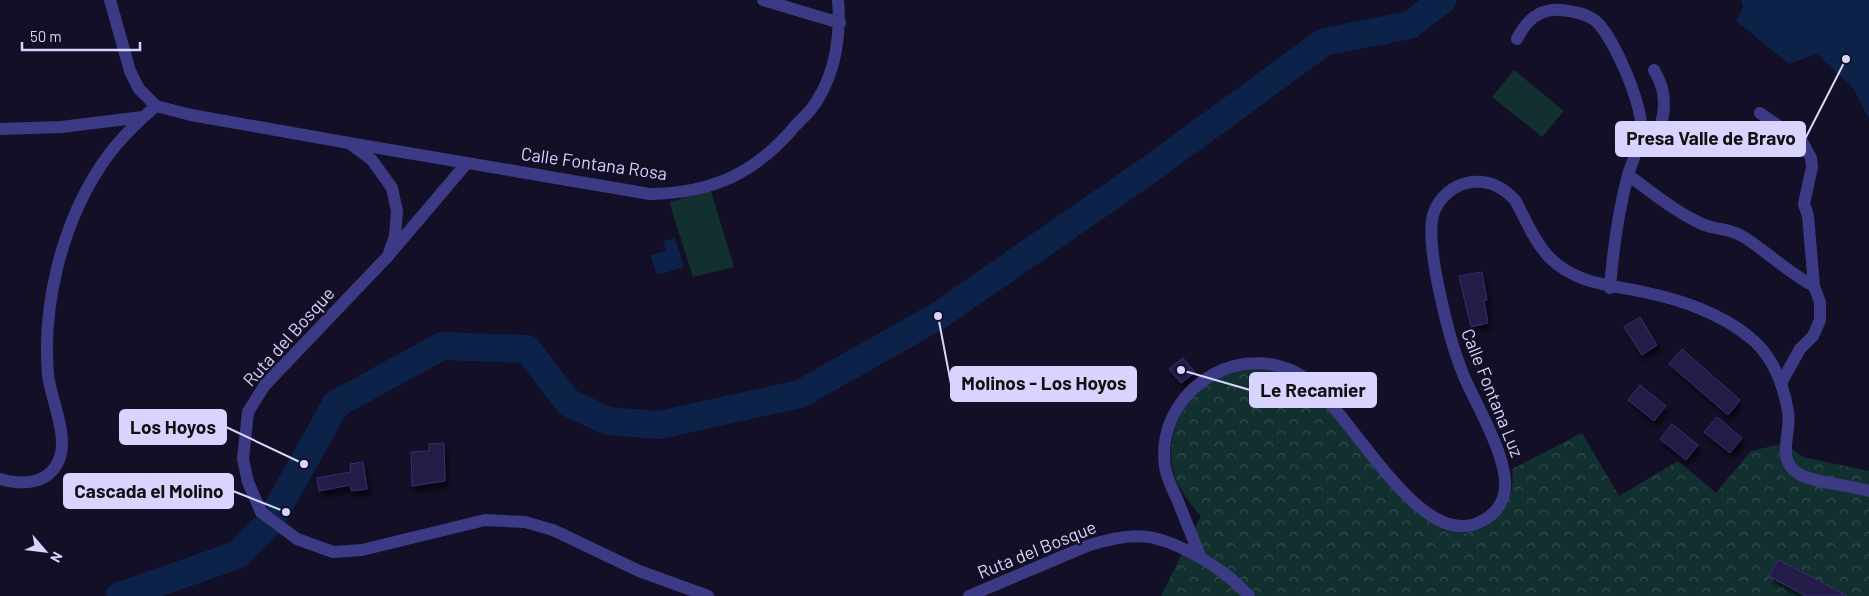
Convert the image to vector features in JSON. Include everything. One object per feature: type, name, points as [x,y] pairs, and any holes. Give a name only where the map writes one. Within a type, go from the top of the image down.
[{"type":"street","points":[[0,478],[11,482],[30,483],[46,475],[58,462],[62,444],[48,375],[49,330],[51,299],[64,248],[81,201],[100,166],[156,106],[139,89],[130,70],[110,0]]},
{"type":"street","points":[[763,0],[840,23]]},
{"type":"street","name":"Calle Fontana Rosa","points":[[350,143],[650,194],[692,191],[744,172],[772,152],[818,100],[831,73],[840,23],[838,0]]},
{"type":"street","points":[[1517,39],[1525,23],[1538,14],[1555,9],[1573,11],[1594,19],[1606,32],[1628,79],[1642,126],[1639,145],[1628,175],[1613,248],[1610,288]]},
{"type":"street","points":[[1639,145],[1648,145],[1653,142],[1662,116],[1664,95],[1661,82],[1654,70]]},
{"type":"street","name":"Ruta del Bosque","points":[[156,106],[191,115],[350,143],[364,153],[379,168],[392,188],[395,199],[397,224],[388,256],[265,385],[248,412],[243,460],[248,482],[261,512],[297,539],[333,552],[362,550],[472,522],[498,519],[525,522],[559,533],[639,571],[708,596]]},
{"type":"street","points":[[1760,114],[1803,143],[1811,158],[1812,176],[1805,193],[1804,204],[1808,216],[1814,286],[1820,302],[1817,328],[1800,349],[1781,383]]},
{"type":"street","points":[[0,129],[61,127],[143,118]]},
{"type":"street","points":[[388,256],[467,163]]},
{"type":"street","points":[[1628,175],[1692,219],[1704,225],[1729,230],[1742,236],[1797,278],[1814,286]]},
{"type":"street","name":"Calle Fontana Luz","points":[[1201,558],[1168,480],[1165,466],[1166,437],[1176,410],[1194,387],[1218,371],[1244,364],[1258,363],[1284,368],[1308,380],[1327,399],[1402,492],[1439,521],[1448,525],[1466,527],[1484,520],[1498,508],[1506,490],[1505,472],[1463,375],[1448,330],[1436,267],[1433,217],[1436,206],[1450,191],[1469,182],[1479,181],[1499,186],[1515,200],[1548,256],[1569,273],[1610,288],[1648,293],[1714,315],[1749,336],[1767,354],[1781,383],[1789,413],[1786,453],[1790,465],[1804,476],[1869,491]]},
{"type":"street","name":"Ruta del Bosque","points":[[969,596],[1087,546],[1119,537],[1135,536],[1170,541],[1185,548],[1226,573],[1249,596]]},
{"type":"green space","points":[[1514,70],[1564,111],[1542,137],[1492,97]]},
{"type":"green space","points":[[711,191],[734,267],[693,277],[669,202]]},
{"type":"green space","points":[[1240,369],[1270,369],[1293,378],[1313,392],[1329,409],[1394,490],[1419,513],[1445,529],[1470,532],[1493,520],[1503,509],[1510,497],[1513,484],[1512,469],[1582,433],[1619,496],[1678,461],[1716,493],[1751,451],[1785,443],[1803,457],[1869,471],[1869,596],[1161,596],[1201,516],[1176,480],[1171,458],[1172,441],[1182,412],[1203,387],[1217,378]]},
{"type":"water","points":[[1741,0],[1869,0],[1869,119],[1853,88],[1817,54],[1789,64],[1736,21],[1743,7]]},
{"type":"water","points":[[675,238],[684,267],[657,275],[650,255],[666,251],[663,241]]},
{"type":"building","points":[[1482,272],[1487,300],[1484,301],[1488,323],[1471,327],[1459,276]]},
{"type":"building","points":[[1640,317],[1657,345],[1642,355],[1624,327]]},
{"type":"building","points":[[1682,349],[1740,400],[1728,415],[1669,364]]},
{"type":"building","points":[[1183,358],[1195,372],[1181,383],[1169,369]]},
{"type":"building","points":[[1640,385],[1666,406],[1654,421],[1628,400]]},
{"type":"building","points":[[1717,417],[1742,438],[1730,453],[1704,432]]},
{"type":"building","points":[[1672,424],[1698,445],[1686,460],[1660,439]]},
{"type":"building","points":[[444,443],[445,481],[412,486],[411,452],[429,451],[429,444]]},
{"type":"building","points":[[363,462],[367,489],[351,491],[350,485],[319,491],[317,478],[351,472],[350,464]]},
{"type":"building","points":[[1778,560],[1847,596],[1806,596],[1769,576]]},
{"type":"waterway","points":[[120,596],[237,555],[270,522],[336,404],[442,346],[527,349],[569,403],[608,421],[659,425],[800,394],[938,316],[1149,170],[1324,42],[1410,25],[1442,0]]},
{"type":"place","name":"Presa Valle de Bravo","points":[[1846,59]]},
{"type":"place","name":"Molinos - Los Hoyos","points":[[938,316]]},
{"type":"place","name":"Le Recamier","points":[[1181,370]]},
{"type":"place","name":"Los Hoyos","points":[[304,464]]},
{"type":"place","name":"Cascada el Molino","points":[[286,512]]}]
